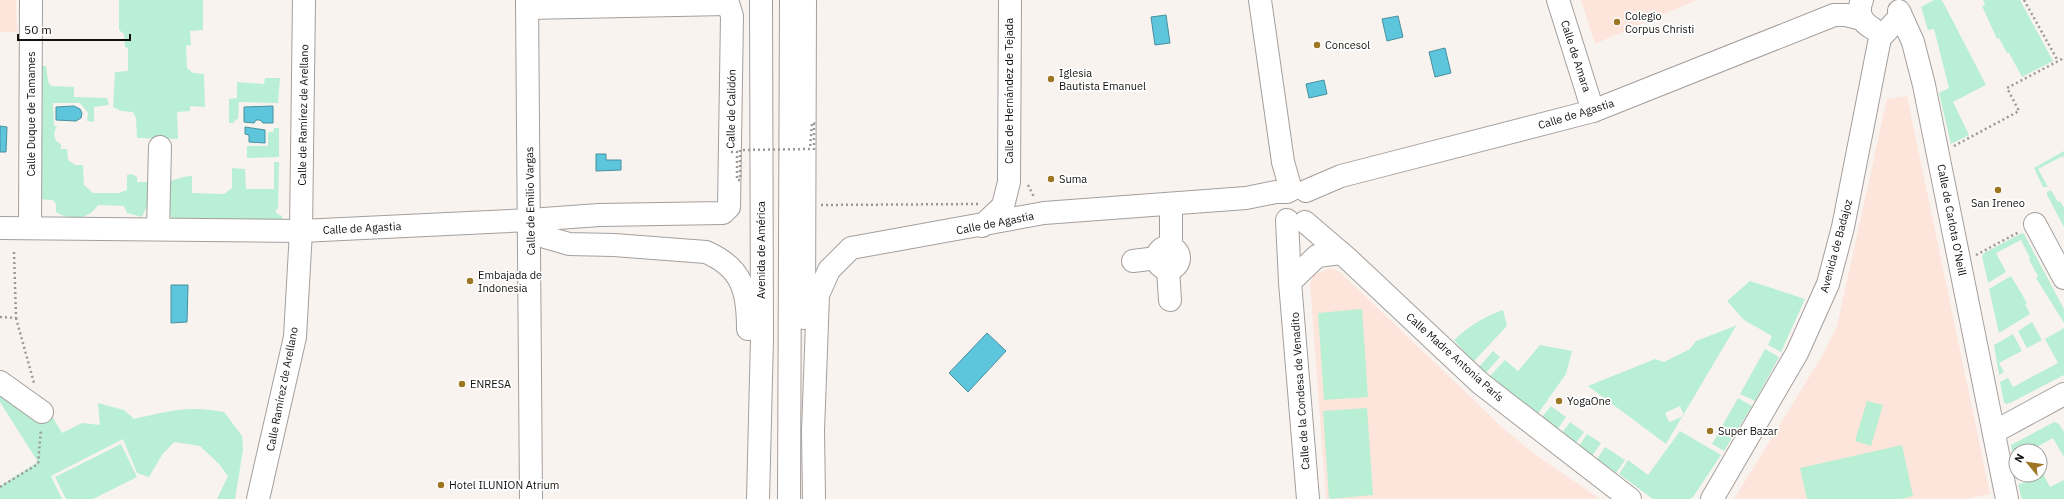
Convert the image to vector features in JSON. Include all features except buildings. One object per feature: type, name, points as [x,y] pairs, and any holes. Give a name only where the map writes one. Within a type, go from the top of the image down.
[{"type":"main road","name":"Calle Duque de Tamames","points":[[30,228],[31,0]]},
{"type":"main road","name":"Calle de Ramírez de Arellano","points":[[301,231],[304,0]]},
{"type":"main road","name":"Avenida de América","points":[[758,499],[762,338],[761,0]]},
{"type":"main road","points":[[789,499],[790,0]]},
{"type":"main road","points":[[805,0],[804,348],[813,431],[814,499]]},
{"type":"main road","name":"Calle de Hernández de Tejada","points":[[982,226],[1003,206],[1009,182],[1010,0]]},
{"type":"main road","name":"Calle de la Condesa de Venadito","points":[[1260,0],[1283,162],[1294,207],[1290,282],[1308,499]]},
{"type":"main road","name":"Calle de Amara","points":[[1558,0],[1593,111]]},
{"type":"main road","name":"Calle de Calidón","points":[[527,4],[727,2],[732,16],[731,152],[729,207],[723,213]]},
{"type":"main road","name":"Calle de Emilio Vargas","points":[[527,4],[530,220],[531,499]]},
{"type":"main road","points":[[1870,22],[1887,28],[1898,8]]},
{"type":"main road","name":"Calle de Carlota O’Neill","points":[[1898,8],[1913,42],[1939,154],[1994,432],[2001,498]]},
{"type":"main road","name":"Calle de Agastia","points":[[813,431],[818,295],[829,270],[851,248],[982,226],[1044,213],[1246,198],[1294,207],[1341,176],[1593,111],[1834,15],[1846,15],[1870,22]]},
{"type":"main road","name":"Avenida de Badajoz","points":[[1712,499],[1796,353],[1828,284],[1843,227],[1870,22]]},
{"type":"main road","points":[[158,229],[160,147]]},
{"type":"main road","points":[[1009,182],[1024,205],[1035,214],[1044,213]]},
{"type":"main road","points":[[1170,300],[1166,254],[1171,204]]},
{"type":"main road","name":"Calle Madre Antonia París","points":[[1294,207],[1480,383],[1630,499]]},
{"type":"main road","name":"Calle de Agastia","points":[[0,228],[301,231],[530,220],[599,215],[723,213]]},
{"type":"main road","points":[[530,220],[545,237],[569,244],[614,245],[706,252],[720,258],[733,269],[742,283],[748,305],[748,397],[759,439]]},
{"type":"main road","points":[[2029,227],[2064,278]]},
{"type":"main road","name":"Calle Ramírez de Arellano","points":[[258,499],[295,337],[301,231]]},
{"type":"main road","points":[[1290,282],[1317,256],[1341,253]]},
{"type":"main road","points":[[1133,261],[1166,254]]},
{"type":"main road","points":[[0,382],[42,412]]},
{"type":"main road","points":[[1994,432],[2064,394]]},
{"type":"path","points":[[2024,0],[2058,61]]},
{"type":"path","points":[[1939,154],[2019,112],[2007,88],[2064,58]]},
{"type":"path","points":[[731,152],[737,152],[737,180],[740,180],[740,150],[810,149],[812,123],[814,123],[814,150]]},
{"type":"path","points":[[818,205],[985,204]]},
{"type":"path","points":[[1961,263],[2029,227]]},
{"type":"path","points":[[0,317],[16,318],[14,251]]},
{"type":"shaded area","points":[[0,0],[16,0],[17,32],[0,32]]},
{"type":"shaded area","name":"Colegio Corpus Christi","points":[[1581,0],[1697,0],[1595,44]]},
{"type":"shaded area","points":[[1907,96],[1990,494],[1966,499],[1734,499],[1822,356],[1837,326],[1887,99]]},
{"type":"shaded area","points":[[1330,268],[1340,272],[1504,429],[1533,453],[1600,499],[1326,499],[1310,284],[1314,275]]},
{"type":"green space","points":[[119,0],[203,0],[203,30],[190,31],[191,45],[186,46],[187,68],[193,73],[204,74],[205,107],[190,106],[190,111],[177,112],[178,139],[137,138],[136,118],[133,112],[121,111],[113,107],[115,72],[128,71],[128,48],[125,47],[124,34],[119,30]]},
{"type":"green space","points":[[1934,0],[1941,0],[1943,2],[1986,85],[1953,102],[1969,135],[1951,144],[1939,93],[1949,88],[1934,29],[1928,30],[1921,7]]},
{"type":"green space","points":[[1983,0],[2020,0],[2053,61],[2022,77],[2009,53],[2007,53],[1999,38],[1997,39],[1982,6],[1985,5]]},
{"type":"green space","points":[[39,66],[46,66],[48,81],[51,86],[74,87],[74,97],[107,98],[109,105],[94,107],[94,122],[87,121],[88,113],[80,103],[53,103],[54,126],[57,126],[54,134],[55,139],[61,144],[61,149],[67,149],[68,160],[75,165],[83,165],[84,185],[93,193],[119,193],[127,190],[127,175],[132,174],[137,177],[137,182],[150,182],[152,204],[147,206],[142,217],[127,213],[124,206],[98,205],[89,214],[79,218],[67,217],[56,212],[56,204],[53,200],[38,199]]},
{"type":"green space","points":[[265,78],[280,78],[278,103],[239,102],[238,119],[235,120],[234,123],[229,123],[229,99],[237,98],[237,82],[264,84]]},
{"type":"green space","points":[[274,128],[279,128],[279,157],[247,158],[247,146],[268,146],[268,132],[273,132]]},
{"type":"green space","points":[[2064,151],[2064,158],[2063,156],[2038,169],[2048,187],[2043,187],[2034,168]]},
{"type":"green space","points":[[274,162],[279,162],[278,209],[276,209],[276,213],[282,216],[283,226],[184,220],[172,218],[167,209],[164,182],[192,176],[192,193],[224,194],[232,188],[232,168],[245,169],[246,189],[274,189]]},
{"type":"green space","points":[[2051,190],[2058,202],[2060,201],[2064,208],[2064,227],[2047,195],[2047,192]]},
{"type":"green space","points":[[2022,233],[2024,234],[2064,309],[2064,323],[2036,278],[2038,276],[2029,260],[2030,258],[2021,240],[1996,253],[2006,272],[1988,283],[1982,256],[1984,253]]},
{"type":"green space","points":[[2011,276],[2027,303],[2025,304],[2030,314],[1999,333],[1989,289]]},
{"type":"green space","points":[[1750,281],[1805,299],[1781,352],[1768,345],[1772,336],[1744,320],[1727,301]]},
{"type":"green space","points":[[1362,309],[1368,397],[1324,400],[1318,313]]},
{"type":"green space","points":[[1503,310],[1507,326],[1473,362],[1454,340],[1477,322]]},
{"type":"green space","points":[[2032,322],[2042,340],[2027,348],[2018,331]]},
{"type":"green space","points":[[1736,326],[1683,415],[1680,406],[1665,413],[1669,422],[1682,417],[1666,444],[1588,386],[1655,359],[1664,362],[1690,349],[1696,341]]},
{"type":"green space","points":[[2064,328],[2064,375],[2010,403],[2004,403],[2000,382],[2008,378],[2013,387],[2058,363],[2045,339]]},
{"type":"green space","points":[[2013,334],[2022,351],[1999,363],[2004,372],[1999,375],[1994,345]]},
{"type":"green space","points":[[1540,345],[1572,351],[1566,374],[1537,415],[1489,377],[1505,360],[1518,371]]},
{"type":"green space","points":[[1765,349],[1779,357],[1755,401],[1740,394]]},
{"type":"green space","points":[[1493,351],[1500,357],[1485,374],[1479,367]]},
{"type":"green space","points":[[0,386],[49,411],[62,433],[82,423],[100,425],[98,403],[124,410],[134,419],[168,411],[189,409],[224,412],[242,436],[243,450],[235,499],[217,499],[228,476],[219,464],[200,446],[174,442],[162,455],[149,477],[137,473],[123,439],[51,476],[62,499],[0,499],[0,486],[38,462],[0,402]]},
{"type":"green space","points":[[1738,398],[1752,406],[1724,451],[1712,444]]},
{"type":"green space","points":[[1867,401],[1883,405],[1871,446],[1855,441]]},
{"type":"green space","points":[[1551,406],[1566,417],[1557,430],[1541,418]]},
{"type":"green space","points":[[1367,408],[1373,495],[1329,499],[1323,411]]},
{"type":"green space","points":[[1570,422],[1584,432],[1575,444],[1561,434]]},
{"type":"green space","points":[[2054,422],[2059,424],[2064,432],[2064,457],[2053,438],[2044,443],[2015,443]]},
{"type":"green space","points":[[1680,431],[1721,455],[1693,497],[1690,499],[1653,499],[1619,474],[1628,460],[1648,475]]},
{"type":"green space","points":[[1587,434],[1601,443],[1592,456],[1579,446]]},
{"type":"green space","points":[[121,444],[137,477],[93,499],[66,499],[55,477]]},
{"type":"green space","points":[[1902,445],[1913,496],[1901,499],[1807,499],[1800,468]]},
{"type":"green space","points":[[1605,447],[1625,460],[1616,473],[1597,459]]},
{"type":"green space","points":[[2064,480],[2064,499],[2022,499],[2018,485],[2022,483],[2048,483],[2050,487]]},
{"type":"water","points":[[1166,15],[1170,43],[1155,45],[1151,17]]},
{"type":"water","points":[[1398,16],[1403,37],[1387,41],[1382,19]]},
{"type":"water","points":[[1445,48],[1451,73],[1435,77],[1429,52]]},
{"type":"water","points":[[1324,80],[1327,94],[1309,98],[1306,84]]},
{"type":"water","points":[[74,106],[80,109],[82,113],[81,118],[76,121],[56,120],[56,107]]},
{"type":"water","points":[[273,106],[273,123],[263,123],[260,120],[256,120],[254,123],[244,122],[244,107]]},
{"type":"water","points":[[0,126],[7,127],[6,152],[0,152]]},
{"type":"water","points":[[245,127],[265,130],[265,143],[249,142],[249,135],[245,134]]},
{"type":"water","points":[[596,154],[606,154],[606,160],[621,160],[621,170],[596,171]]},
{"type":"water","points":[[171,285],[188,285],[187,322],[171,323]]},
{"type":"water","points":[[987,333],[1006,351],[968,392],[949,373]]},
{"type":"place","name":"Colegio Corpus Christi","points":[[1617,22]]},
{"type":"place","name":"Concesol","points":[[1317,45]]},
{"type":"place","name":"Iglesia Bautista Emanuel","points":[[1051,79]]},
{"type":"place","name":"Suma","points":[[1051,179]]},
{"type":"place","name":"San Ireneo","points":[[1998,190]]},
{"type":"place","name":"Embajada de Indonesia","points":[[470,281]]},
{"type":"place","name":"ENRESA","points":[[462,384]]},
{"type":"place","name":"YogaOne","points":[[1559,401]]},
{"type":"place","name":"Super Bazar","points":[[1710,431]]},
{"type":"place","name":"Hotel ILUNION Atrium","points":[[441,485]]}]
